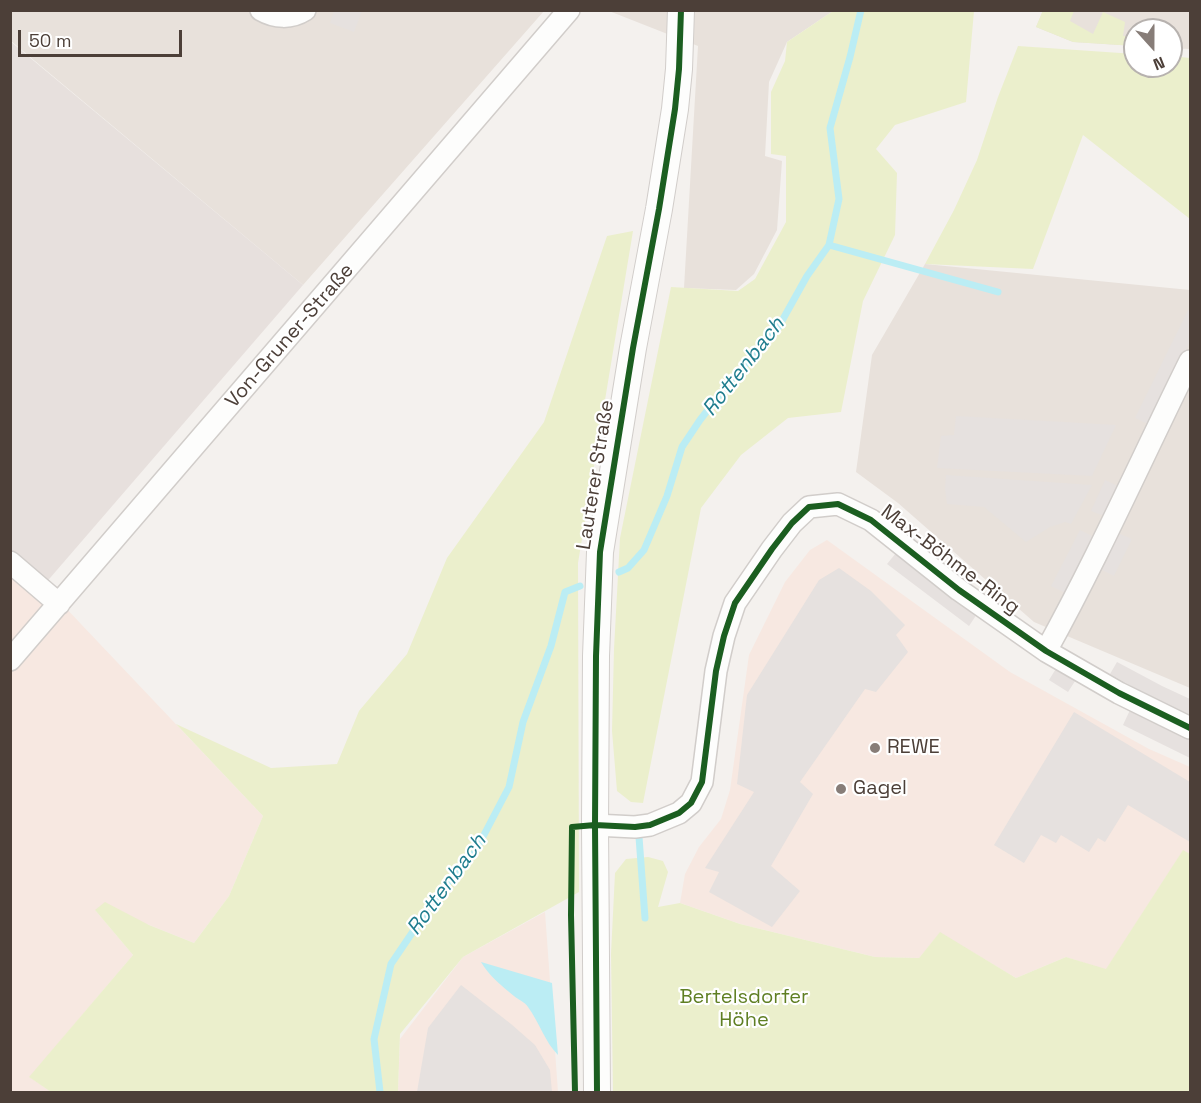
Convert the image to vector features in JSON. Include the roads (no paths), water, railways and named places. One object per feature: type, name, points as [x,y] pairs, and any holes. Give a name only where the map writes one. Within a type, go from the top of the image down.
[{"type":"street","points":[[261,10],[282,18],[300,14],[305,10]]},
{"type":"street","name":"Von-Gruner-Straße","points":[[10,660],[569,10]]},
{"type":"street","name":"Lauterer Straße","points":[[597,1092],[595,825],[596,656],[600,552],[675,109],[681,10]]},
{"type":"street","points":[[1046,651],[1191,361]]},
{"type":"street","name":"Max-Böhme-Ring","points":[[595,825],[635,827],[650,825],[679,813],[691,803],[702,782],[716,671],[735,603],[792,523],[809,507],[838,504],[872,520],[959,590],[1046,651],[1119,693],[1191,728]]},
{"type":"street","points":[[10,562],[59,604]]},
{"type":"water","points":[[481,962],[552,983],[558,1055],[549,1044],[527,1005],[496,980]]},
{"type":"waterway","name":"Rottenbach","points":[[619,572],[628,568],[644,550],[667,496],[682,447],[733,378],[778,328],[807,276],[829,245],[839,199],[830,128],[861,10]]},
{"type":"waterway","points":[[829,245],[998,292]]},
{"type":"waterway","name":"Rottenbach","points":[[380,1092],[374,1039],[391,964],[439,893],[475,852],[509,787],[523,722],[551,646],[565,592],[580,586]]},
{"type":"waterway","name":"Rottenbach","points":[[639,837],[645,918]]},
{"type":"place","name":"REWE","points":[[875,748]]},
{"type":"place","name":"Gagel","points":[[841,789]]},
{"type":"park label","name":"Bertelsdorfer Höhe","points":[[744,1010]]}]
